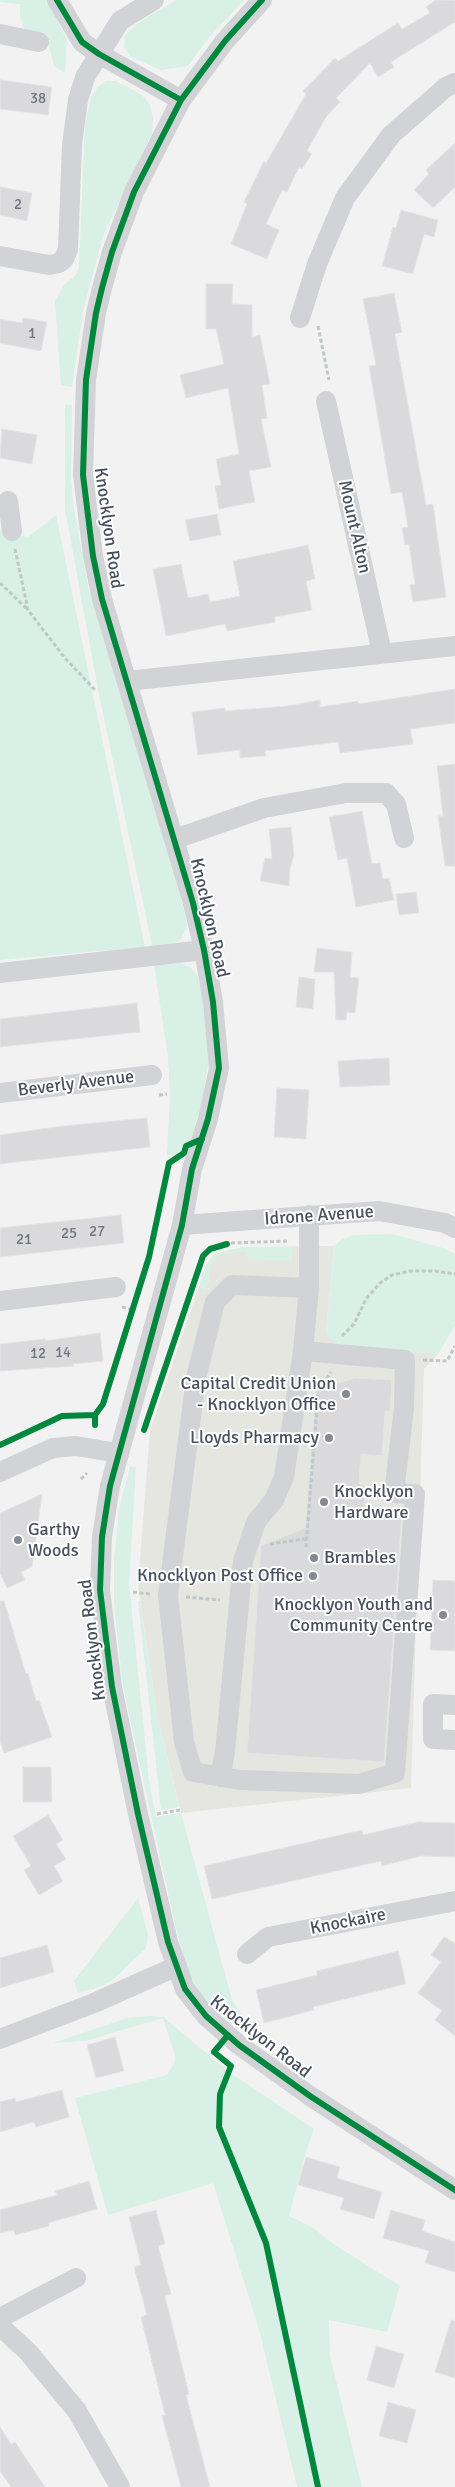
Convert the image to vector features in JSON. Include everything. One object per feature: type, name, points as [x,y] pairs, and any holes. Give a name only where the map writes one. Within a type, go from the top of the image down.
[{"type":"street","points":[[57,0],[82,42],[99,54],[181,100]]},
{"type":"street","name":"Knocklyon Road","points":[[262,0],[224,41],[181,100],[134,192],[118,235],[96,313],[86,380],[83,475],[89,526],[102,598],[175,839],[204,950],[218,1038],[219,1068],[208,1119],[192,1169],[182,1225],[118,1453],[105,1512],[100,1560],[100,1590],[107,1655],[138,1814],[175,1967],[185,1989],[195,2004],[234,2040],[310,2096],[455,2190]]},
{"type":"street","points":[[0,256],[49,266],[59,263],[67,254],[72,145],[78,100],[85,77],[120,21],[146,2]]},
{"type":"street","points":[[0,34],[39,42]]},
{"type":"street","points":[[308,318],[317,264],[345,198],[391,135],[446,87],[455,83]]},
{"type":"street","name":"Mount Alton","points":[[326,401],[382,653]]},
{"type":"street","points":[[10,502],[12,531]]},
{"type":"street","points":[[127,681],[455,646]]},
{"type":"street","points":[[175,839],[264,808],[346,793],[386,793],[396,804],[404,838]]},
{"type":"street","points":[[0,973],[204,950]]},
{"type":"street","name":"Beverly Avenue","points":[[0,1093],[152,1075]]},
{"type":"street","name":"Idrone Avenue","points":[[182,1225],[379,1211],[446,1223],[455,1228]]},
{"type":"street","points":[[220,1777],[243,1561],[256,1522],[274,1500],[284,1477],[303,1351],[309,1288],[309,1215]]},
{"type":"street","points":[[303,1351],[405,1360],[404,1408],[394,1492],[414,1494],[395,1773],[359,1784],[240,1780],[193,1772],[184,1742],[168,1595],[196,1378],[215,1302],[232,1286],[309,1288]]},
{"type":"street","points":[[0,1301],[117,1296]]},
{"type":"street","points":[[0,1472],[53,1448],[76,1446],[118,1453]]},
{"type":"street","points":[[455,1705],[433,1704],[433,1739],[455,1740]]},
{"type":"street","name":"Knockaire","points":[[247,1954],[268,1937],[455,1901]]},
{"type":"street","points":[[0,2039],[110,1996],[175,1967]]},
{"type":"street","points":[[0,2318],[76,2278]]},
{"type":"street","points":[[0,2326],[28,2352],[77,2411],[120,2487]]},
{"type":"path","points":[[308,318],[329,380]]},
{"type":"path","points":[[12,531],[28,610]]},
{"type":"path","points":[[0,583],[28,610],[64,657],[95,690]]},
{"type":"path","points":[[228,1244],[293,1241]]},
{"type":"path","points":[[341,1337],[354,1324],[366,1299],[380,1283],[392,1275],[410,1271],[455,1274]]},
{"type":"path","points":[[117,1296],[133,1310]]},
{"type":"path","points":[[130,1318],[136,1301]]},
{"type":"path","points":[[405,1360],[447,1361],[455,1346]]},
{"type":"path","points":[[306,1547],[319,1389],[332,1369]]},
{"type":"path","points":[[81,1479],[87,1473]]},
{"type":"path","points":[[261,1544],[278,1545],[306,1540]]},
{"type":"path","points":[[133,1592],[240,1602]]},
{"type":"path","points":[[156,1814],[180,1810]]},
{"type":"shaded area","points":[[334,1246],[326,1332],[341,1346],[438,1354],[424,1369],[411,1788],[181,1813],[157,1714],[138,1586],[150,1430],[206,1265],[215,1253],[244,1247]]},
{"type":"green space","points":[[0,0],[47,0],[67,40],[65,73],[54,66],[46,34],[25,30],[20,17],[20,4],[0,2]]},
{"type":"green space","points":[[176,0],[244,0],[207,40],[188,66],[161,70],[131,57],[124,47],[125,36],[135,25]]},
{"type":"green space","points":[[106,81],[115,81],[142,95],[150,105],[153,118],[152,133],[103,236],[83,311],[72,387],[61,385],[55,301],[64,285],[76,275],[79,266],[85,125],[91,97],[98,87]]},
{"type":"green space","points":[[65,405],[72,405],[71,476],[73,503],[88,586],[165,836],[186,919],[187,926],[181,939],[175,943],[153,950],[98,690],[65,509]]},
{"type":"green space","points":[[56,515],[145,947],[0,960],[0,530],[28,537]]},
{"type":"green space","points":[[178,963],[190,967],[197,975],[202,993],[209,1060],[202,1102],[190,1142],[185,1144],[182,1152],[175,1156],[167,1155],[170,1094],[168,1056],[154,965]]},
{"type":"green space","points":[[392,1234],[443,1248],[455,1254],[455,1326],[438,1354],[341,1346],[329,1338],[326,1333],[334,1246],[341,1240],[353,1235]]},
{"type":"green space","points":[[244,1247],[292,1247],[292,1261],[247,1260],[247,1251],[219,1254],[211,1264],[207,1289],[199,1288],[206,1265],[215,1253]]},
{"type":"green space","points":[[130,1466],[136,1467],[129,1584],[149,1780],[156,1817],[181,1813],[232,2000],[241,2014],[231,2025],[199,1991],[187,1968],[176,1929],[123,1687],[114,1603],[114,1559],[119,1509]]},
{"type":"green space","points":[[138,1601],[140,1601],[157,1714],[179,1807],[161,1810]]},
{"type":"green space","points":[[138,1898],[148,1935],[146,1948],[114,1979],[102,1986],[78,1993],[74,1981]]},
{"type":"green space","points":[[163,2017],[228,2071],[314,2129],[289,2216],[312,2227],[335,2245],[400,2286],[387,2332],[329,2320],[330,2356],[362,2487],[297,2487],[260,2333],[213,2183],[108,2215],[75,2098],[167,2075],[175,2062],[175,2055],[163,2018],[85,2041],[53,2043],[127,2018]]},
{"type":"building","points":[[436,0],[455,0],[455,22],[391,62],[394,67],[378,77],[370,63],[336,98],[340,102],[326,117],[307,151],[312,154],[302,169],[299,167],[287,192],[282,190],[266,224],[279,230],[267,259],[231,244],[247,204],[244,202],[264,161],[266,163],[306,94],[303,91],[335,58],[338,61],[398,23],[402,29],[430,13],[426,7]]},
{"type":"building","points":[[0,80],[52,87],[48,115],[0,109]]},
{"type":"building","points":[[455,143],[455,187],[433,208],[414,190],[429,174],[426,170]]},
{"type":"building","points":[[0,187],[32,193],[27,221],[0,215]]},
{"type":"building","points":[[401,210],[438,220],[434,237],[424,234],[413,274],[382,266],[393,227],[396,228]]},
{"type":"building","points":[[206,284],[233,284],[232,304],[252,305],[252,337],[260,335],[270,384],[262,385],[267,418],[261,419],[271,467],[249,471],[255,502],[219,509],[215,486],[221,485],[216,459],[239,454],[228,388],[186,398],[180,375],[224,364],[216,329],[206,329]]},
{"type":"building","points":[[394,293],[402,332],[395,334],[426,505],[433,504],[446,597],[413,602],[410,585],[415,584],[409,544],[405,545],[402,528],[408,527],[402,492],[391,494],[369,366],[376,365],[363,299]]},
{"type":"building","points":[[23,318],[47,322],[41,351],[0,343],[0,319],[22,323]]},
{"type":"building","points":[[2,429],[37,435],[32,464],[0,458]]},
{"type":"building","points":[[217,514],[221,535],[190,541],[185,520]]},
{"type":"building","points":[[308,545],[315,579],[306,581],[312,610],[275,617],[275,622],[227,631],[225,624],[166,636],[153,569],[181,564],[188,598],[208,594],[210,602],[240,596],[233,561]]},
{"type":"building","points":[[455,689],[455,723],[410,729],[413,744],[340,753],[338,742],[265,751],[266,756],[240,758],[240,750],[198,755],[192,712],[225,708],[225,711],[287,706],[320,700],[320,707],[358,701],[358,704]]},
{"type":"building","points":[[455,764],[455,866],[445,866],[438,816],[443,816],[437,766]]},
{"type":"building","points":[[362,811],[372,864],[380,863],[383,879],[389,878],[394,900],[356,907],[347,858],[338,860],[329,817]]},
{"type":"building","points":[[291,827],[294,855],[290,868],[289,886],[260,881],[265,858],[272,859],[269,829]]},
{"type":"building","points":[[416,892],[419,913],[399,915],[396,894]]},
{"type":"building","points":[[317,948],[352,952],[350,977],[359,978],[355,1013],[347,1012],[346,1020],[336,1020],[334,972],[314,972]]},
{"type":"building","points":[[299,977],[315,979],[313,1009],[296,1007]]},
{"type":"building","points":[[137,1003],[140,1032],[0,1047],[0,1019]]},
{"type":"building","points":[[389,1058],[390,1085],[340,1087],[338,1061]]},
{"type":"building","points":[[277,1088],[309,1090],[306,1139],[274,1137]]},
{"type":"building","points":[[147,1118],[150,1147],[0,1164],[0,1135],[63,1126]]},
{"type":"building","points":[[121,1215],[124,1243],[0,1257],[0,1228]]},
{"type":"building","points":[[100,1333],[103,1361],[73,1364],[74,1366],[0,1371],[0,1344],[45,1339],[45,1341]]},
{"type":"building","points":[[355,1378],[392,1380],[390,1411],[385,1411],[382,1456],[361,1454],[359,1484],[365,1485],[364,1508],[402,1511],[384,1762],[247,1753],[261,1546],[305,1528],[316,1390]]},
{"type":"building","name":"Garthy Woods","points":[[42,1494],[32,1567],[21,1572],[25,1580],[7,1588],[0,1573],[0,1513]]},
{"type":"building","name":"Knocklyon Youth and Community Centre","points":[[433,1580],[455,1581],[455,1651],[430,1650]]},
{"type":"building","points":[[0,1601],[4,1601],[26,1674],[28,1673],[36,1701],[39,1700],[52,1737],[4,1753],[0,1741]]},
{"type":"building","points":[[23,1767],[51,1767],[52,1802],[23,1802]]},
{"type":"building","points":[[48,1815],[63,1840],[56,1844],[66,1859],[54,1866],[63,1881],[39,1895],[24,1870],[31,1866],[13,1836]]},
{"type":"building","points":[[418,1822],[455,1823],[455,1857],[421,1856],[382,1866],[381,1861],[212,1899],[204,1866],[362,1830],[363,1835]]},
{"type":"building","points":[[444,1937],[455,1943],[455,2036],[435,2020],[442,2011],[418,1993],[441,1962],[431,1955]]},
{"type":"building","points":[[47,1945],[54,1972],[0,1988],[0,1958]]},
{"type":"building","points":[[398,1951],[406,1984],[313,2007],[314,2010],[264,2023],[256,1990],[317,1975],[317,1971]]},
{"type":"building","points":[[115,2037],[124,2071],[96,2078],[87,2045]]},
{"type":"building","points":[[62,2090],[69,2117],[36,2127],[34,2122],[0,2132],[0,2102],[15,2098],[16,2102]]},
{"type":"building","points":[[306,2157],[340,2167],[337,2178],[382,2192],[374,2219],[340,2209],[344,2198],[298,2185]]},
{"type":"building","points":[[89,2181],[97,2209],[48,2223],[49,2226],[15,2235],[14,2230],[0,2233],[0,2210],[57,2195],[55,2191]]},
{"type":"building","points":[[156,2210],[165,2244],[158,2246],[171,2294],[165,2296],[189,2394],[186,2395],[210,2487],[181,2487],[162,2416],[165,2415],[141,2317],[147,2315],[134,2267],[141,2265],[129,2217]]},
{"type":"building","points":[[391,2210],[425,2220],[422,2231],[455,2242],[455,2272],[425,2263],[429,2251],[383,2238]]},
{"type":"building","points":[[451,2320],[455,2321],[455,2378],[435,2372]]},
{"type":"building","points":[[376,2346],[404,2354],[394,2388],[367,2380]]},
{"type":"building","points":[[388,2402],[416,2410],[407,2443],[379,2436]]},
{"type":"building","points":[[0,2427],[11,2444],[15,2442],[45,2487],[11,2487],[0,2471]]},
{"type":"cycle path","points":[[57,0],[82,42],[99,54],[181,100]]},
{"type":"cycle path","points":[[262,0],[225,41],[181,100],[134,192],[112,252],[102,288],[96,313],[86,380],[83,475],[93,556],[102,599],[193,903],[213,1002],[219,1068],[208,1119],[192,1169],[182,1225],[110,1486],[102,1537],[100,1590],[112,1687],[138,1814],[168,1942],[185,1989],[206,2016],[239,2045],[310,2096],[455,2190]]},
{"type":"cycle path","points":[[95,1425],[95,1415],[103,1404],[149,1257],[169,1163],[184,1153],[186,1146],[202,1139]]},
{"type":"cycle path","points":[[144,1430],[203,1256],[210,1249],[227,1244]]},
{"type":"cycle path","points":[[0,1445],[62,1416],[95,1415]]},
{"type":"cycle path","points":[[228,2035],[214,2052],[231,2066],[220,2094],[219,2127],[266,2243],[318,2487]]},
{"type":"place","name":"Capital Credit Union - Knocklyon Office","points":[[346,1394]]},
{"type":"place","name":"Lloyds Pharmacy","points":[[329,1438]]},
{"type":"place","name":"Knocklyon Hardware","points":[[324,1502]]},
{"type":"place","name":"Garthy Woods","points":[[18,1540]]},
{"type":"place","name":"Brambles","points":[[314,1558]]},
{"type":"place","name":"Knocklyon Post Office","points":[[313,1576]]},
{"type":"place","name":"Knocklyon Youth and Community Centre","points":[[443,1615]]}]
